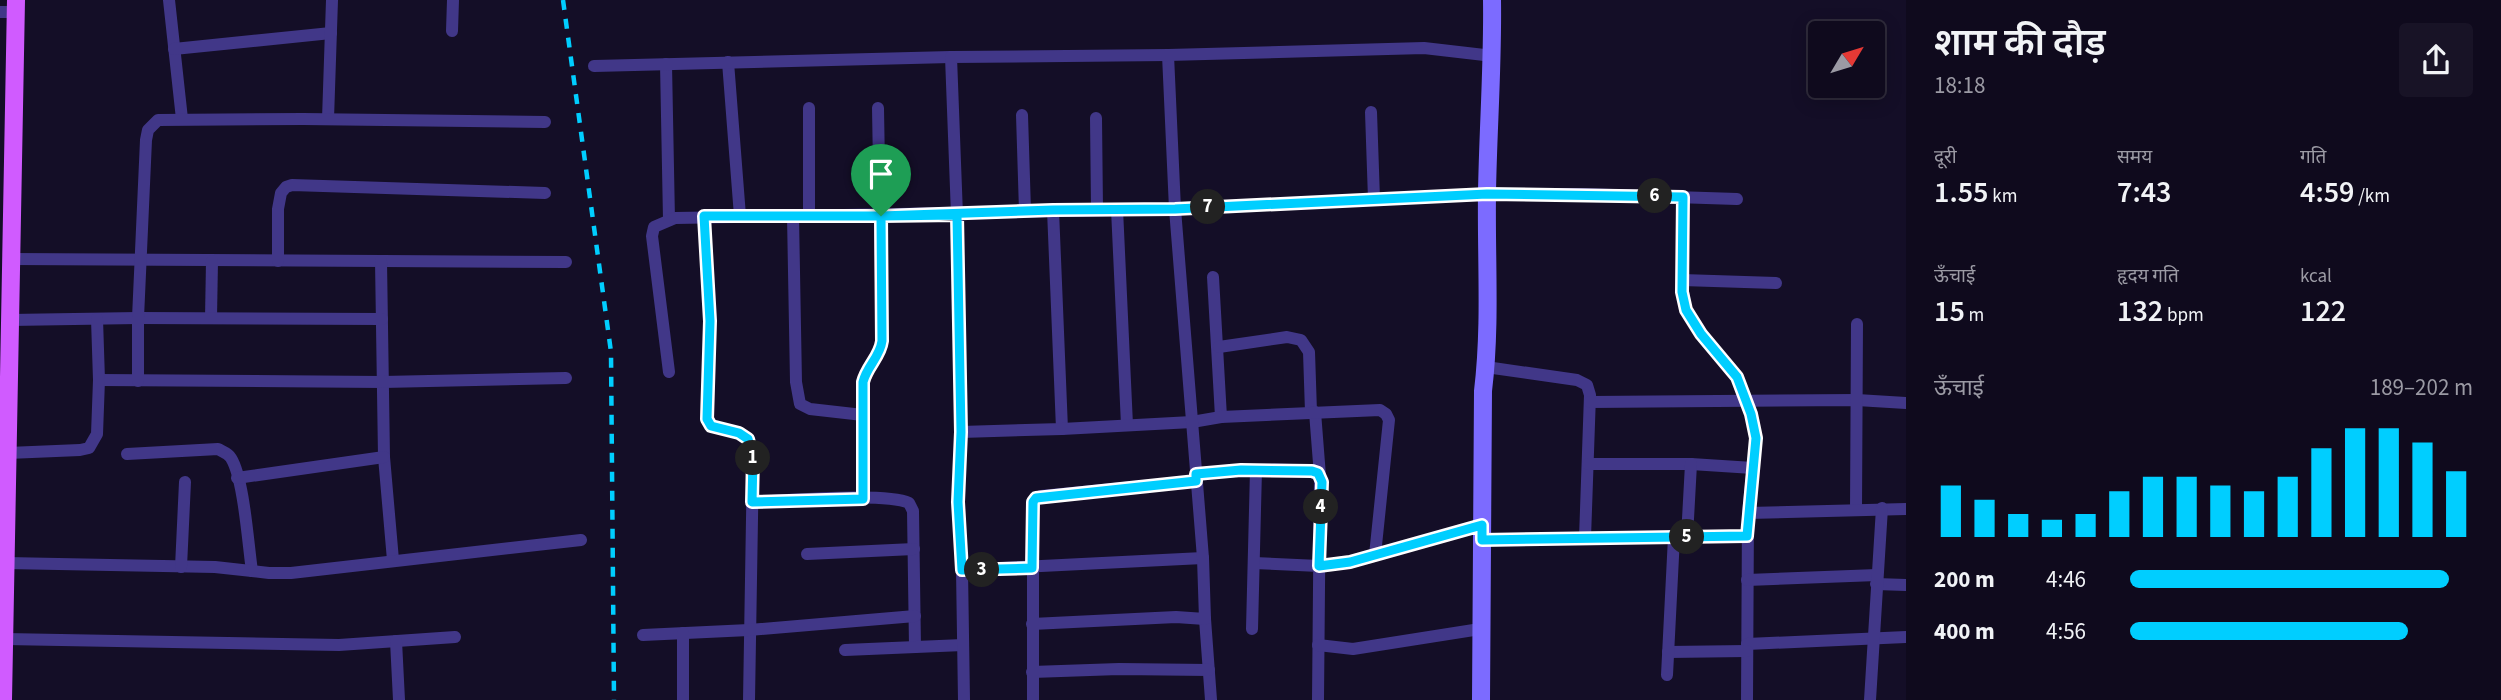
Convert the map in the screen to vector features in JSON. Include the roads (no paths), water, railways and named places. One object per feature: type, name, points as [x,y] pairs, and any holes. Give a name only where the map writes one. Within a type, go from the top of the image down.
[{"type":"main road","points":[[4,700],[4,508],[8,453],[12,260],[11,8]]},
{"type":"street","points":[[169,0],[182,119]]},
{"type":"street","points":[[328,119],[332,0]]},
{"type":"street","points":[[452,31],[453,0]]},
{"type":"street","points":[[1481,700],[1483,391],[1488,350],[1487,194],[1493,56],[1492,0]]},
{"type":"street","points":[[174,49],[331,33]]},
{"type":"street","points":[[594,65],[1424,48],[1493,56]]},
{"type":"street","points":[[1168,55],[1175,209],[1203,558],[1211,700]]},
{"type":"street","points":[[951,57],[957,215],[961,432],[958,502],[964,700]]},
{"type":"street","points":[[728,62],[740,216]]},
{"type":"street","points":[[666,64],[669,220]]},
{"type":"street","points":[[808,108],[808,216]]},
{"type":"street","points":[[863,499],[864,376],[880,352],[882,341],[878,108]]},
{"type":"street","points":[[1371,112],[1374,199]]},
{"type":"street","points":[[1023,116],[1025,211]]},
{"type":"street","points":[[1096,118],[1097,209]]},
{"type":"street","points":[[138,381],[138,318],[148,130],[158,120],[545,122]]},
{"type":"street","points":[[278,261],[278,209],[281,193],[286,187],[545,193]]},
{"type":"street","points":[[669,372],[652,236],[654,228],[669,220],[704,216],[957,215],[1053,210],[1175,209],[1487,194],[1737,199]]},
{"type":"street","points":[[1683,197],[1682,279],[1686,310],[1701,334],[1732,368],[1747,402],[1756,438],[1747,536],[1747,700]]},
{"type":"street","points":[[1117,209],[1128,425]]},
{"type":"street","points":[[1053,210],[1062,429]]},
{"type":"street","points":[[704,216],[710,321],[707,419],[711,426],[739,433],[748,439],[753,458],[748,700]]},
{"type":"street","points":[[793,216],[796,382],[800,404],[810,410],[863,415]]},
{"type":"street","points":[[12,260],[566,262]]},
{"type":"street","points":[[211,318],[212,261]]},
{"type":"street","points":[[382,261],[384,457],[393,560]]},
{"type":"street","points":[[1213,276],[1221,416]]},
{"type":"street","points":[[1682,279],[1776,283]]},
{"type":"street","points":[[8,453],[89,448],[97,434],[97,319]]},
{"type":"street","points":[[10,320],[382,320]]},
{"type":"street","points":[[1856,509],[1857,324]]},
{"type":"street","points":[[1219,347],[1287,337],[1301,340],[1309,352],[1320,476],[1318,700]]},
{"type":"street","points":[[1486,366],[1577,380],[1587,386],[1590,402],[1585,538]]},
{"type":"street","points":[[99,380],[383,382],[566,378]]},
{"type":"street","points":[[1590,402],[1906,402]]},
{"type":"street","points":[[961,432],[1192,422],[1221,416],[1380,410],[1388,417],[1375,555]]},
{"type":"street","points":[[127,454],[218,449],[228,453],[237,478],[252,571]]},
{"type":"street","points":[[237,478],[384,457]]},
{"type":"street","points":[[1588,464],[1691,464],[1753,468]]},
{"type":"street","points":[[1688,537],[1691,464]]},
{"type":"street","points":[[1033,700],[1032,568],[1033,502],[1036,498],[1256,470],[1312,471],[1320,476]]},
{"type":"street","points":[[1252,629],[1256,470]]},
{"type":"street","points":[[181,567],[185,482]]},
{"type":"street","points":[[752,502],[863,499],[903,500],[909,503],[913,511],[915,647]]},
{"type":"street","points":[[1870,700],[1882,508]]},
{"type":"street","points":[[1748,513],[1906,509]]},
{"type":"street","points":[[1254,563],[1319,566],[1482,533],[1585,538],[1747,536]]},
{"type":"street","points":[[1667,675],[1674,537]]},
{"type":"street","points":[[6,563],[237,568],[291,573],[581,540]]},
{"type":"street","points":[[807,554],[914,549]]},
{"type":"street","points":[[962,570],[1203,558]]},
{"type":"street","points":[[1747,580],[1877,580],[1906,585]]},
{"type":"street","points":[[643,635],[749,630],[915,616]]},
{"type":"street","points":[[1032,624],[1176,617],[1205,619]]},
{"type":"street","points":[[1318,645],[1353,649],[1480,629]]},
{"type":"street","points":[[683,633],[683,700]]},
{"type":"street","points":[[1668,652],[1906,636]]},
{"type":"street","points":[[5,639],[339,645],[455,637]]},
{"type":"street","points":[[396,641],[399,700]]},
{"type":"street","points":[[845,650],[963,645]]},
{"type":"street","points":[[1032,672],[1209,670]]},
{"type":"railway","points":[[563,0],[611,352],[614,700]]}]
